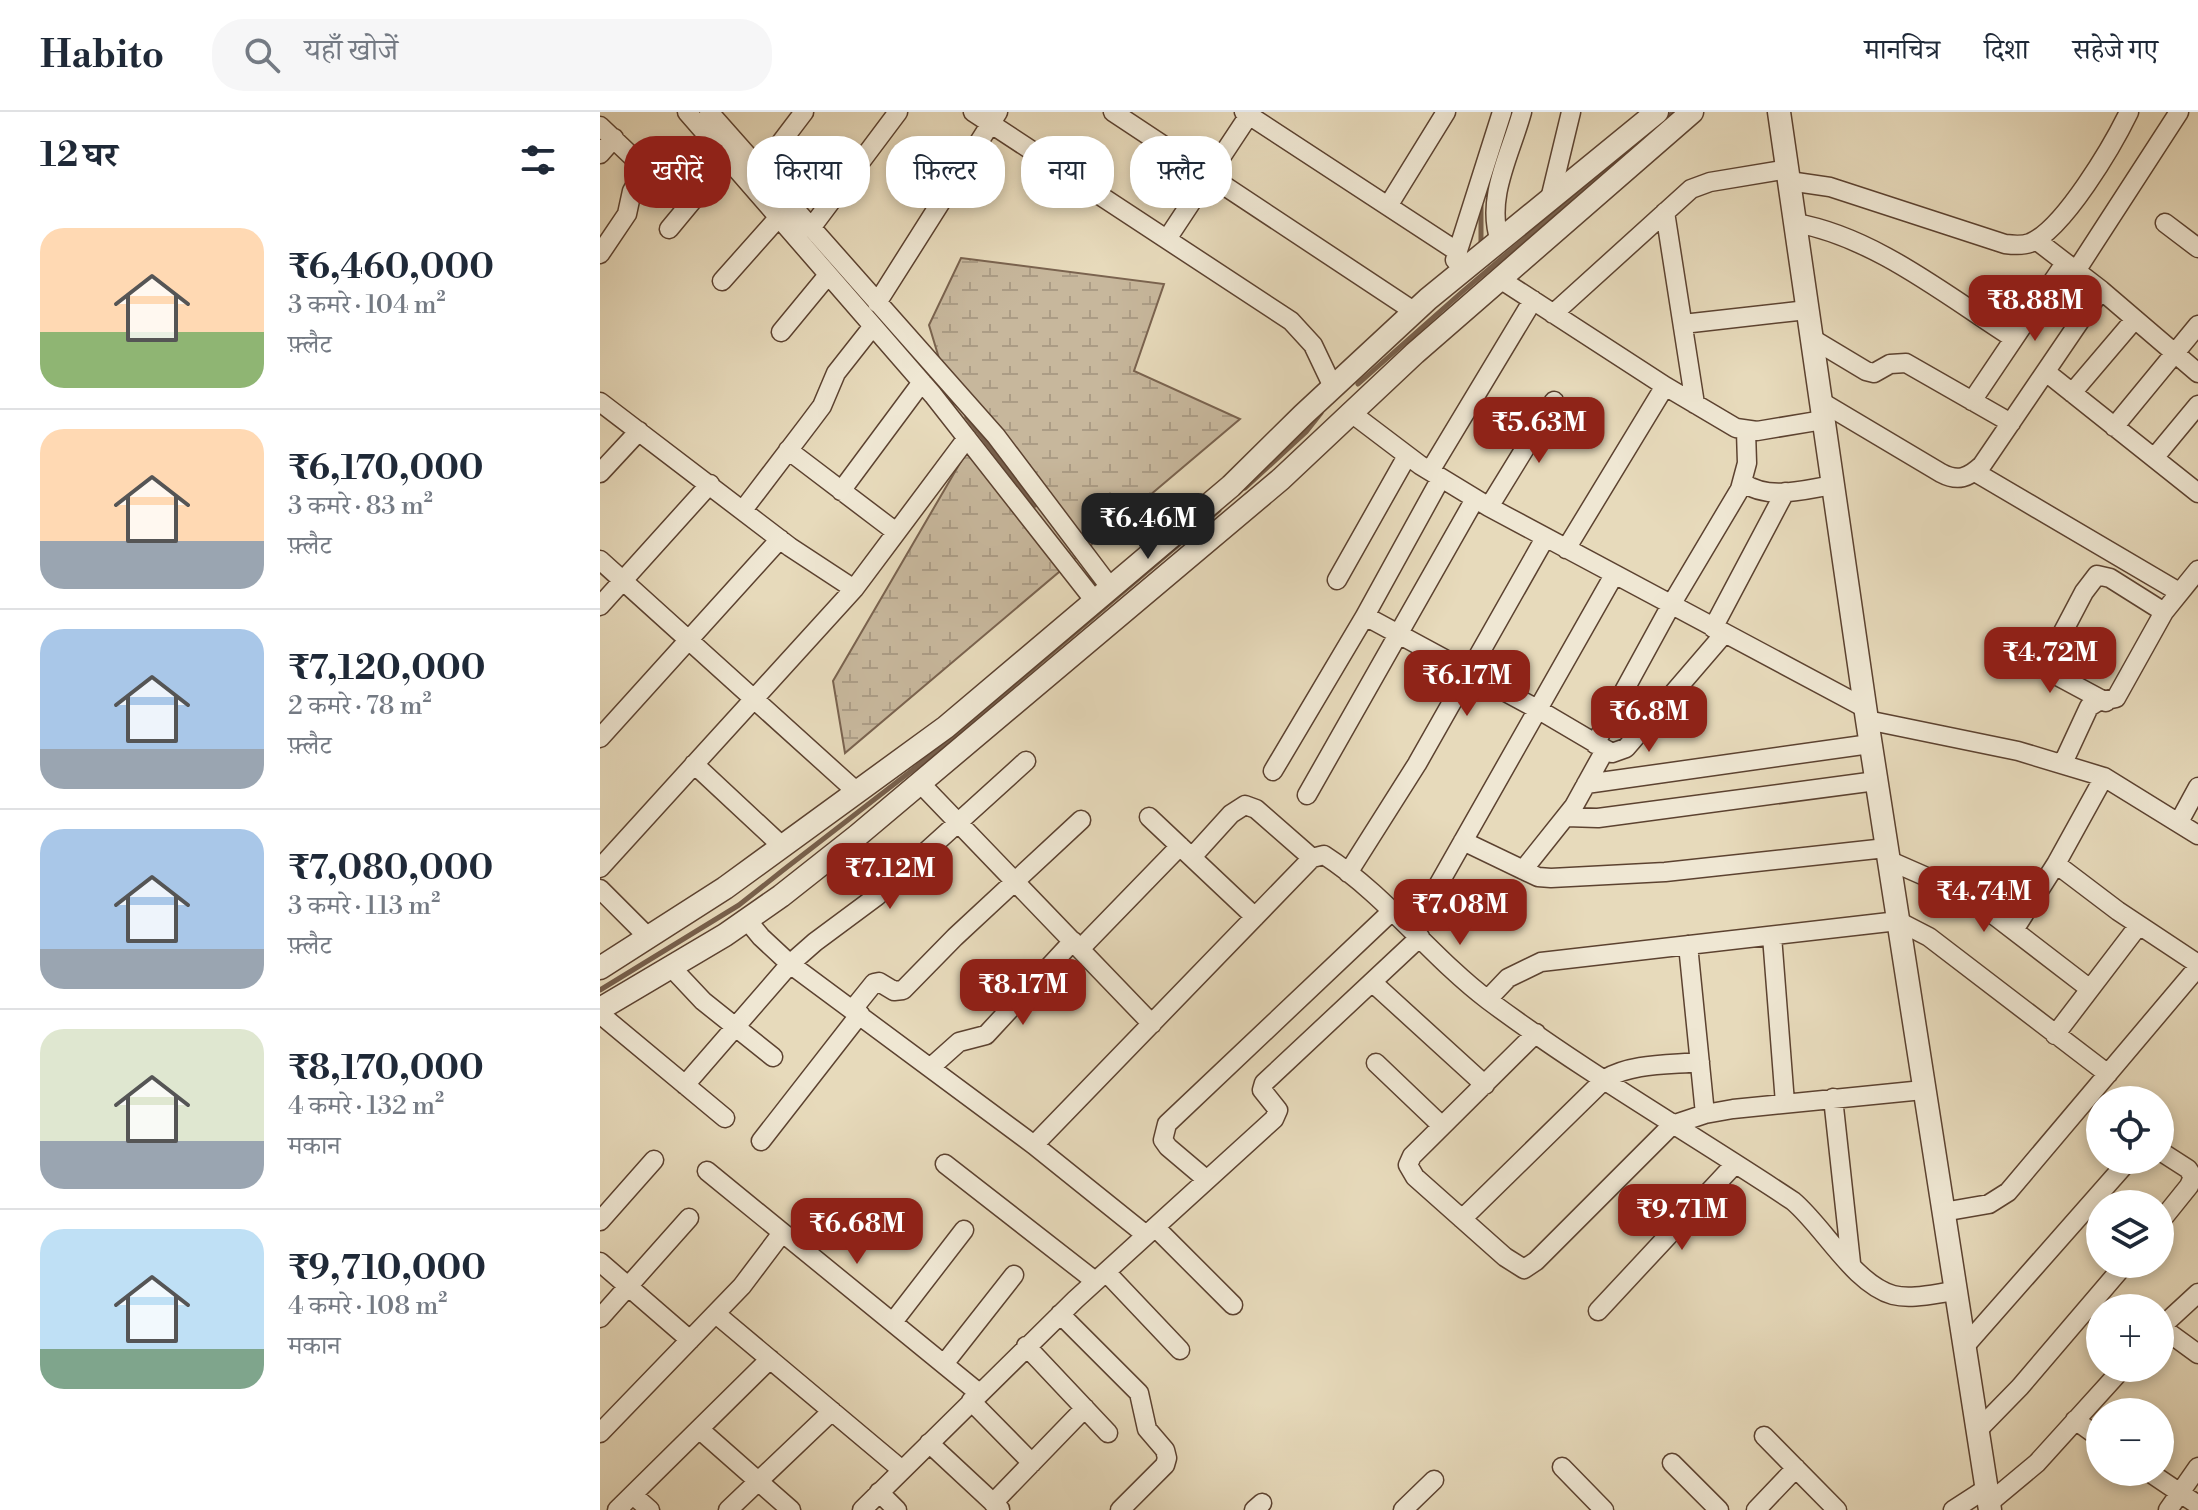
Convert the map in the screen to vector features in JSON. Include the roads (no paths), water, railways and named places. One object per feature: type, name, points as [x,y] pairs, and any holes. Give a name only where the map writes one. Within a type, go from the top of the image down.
[{"type":"street","points":[[687,112],[707,136]]},
{"type":"street","points":[[709,112],[747,155]]},
{"type":"street","points":[[786,136],[804,112]]},
{"type":"street","points":[[811,228],[898,112]]},
{"type":"street","points":[[973,112],[994,118],[1291,321],[1313,345],[1333,387]]},
{"type":"street","points":[[1113,112],[1149,136]]},
{"type":"street","points":[[1449,282],[1502,112]]},
{"type":"street","points":[[1500,241],[1495,226],[1495,201],[1522,112]]},
{"type":"street","points":[[1550,199],[1571,112]]},
{"type":"street","points":[[600,968],[701,905],[946,727],[1231,486],[1333,387],[1449,282],[1657,112]]},
{"type":"street","points":[[725,1118],[600,1012],[781,896],[920,783],[1281,479],[1350,412],[1692,112]]},
{"type":"street","points":[[1779,112],[1870,744],[1989,1504]]},
{"type":"street","points":[[1553,314],[1699,185],[1789,175],[2005,244],[2028,244],[2054,224],[2091,177],[2129,112]]},
{"type":"street","points":[[1972,401],[2013,338],[2070,267],[2179,112]]},
{"type":"street","points":[[1232,139],[1248,113],[1458,252]]},
{"type":"street","points":[[1388,206],[1442,113]]},
{"type":"street","points":[[877,303],[994,118]]},
{"type":"street","points":[[600,154],[607,132],[641,165],[642,173],[632,191],[627,214],[600,254]]},
{"type":"street","points":[[731,164],[1102,594]]},
{"type":"street","points":[[1232,191],[1415,312]]},
{"type":"street","points":[[669,229],[686,208]]},
{"type":"street","points":[[793,208],[996,436],[1102,594]]},
{"type":"street","points":[[1167,239],[1188,208]]},
{"type":"street","points":[[1665,212],[1695,404]]},
{"type":"street","points":[[722,281],[778,218]]},
{"type":"street","points":[[1795,223],[1837,234],[1900,265],[2013,338]]},
{"type":"street","points":[[2165,223],[2198,248]]},
{"type":"street","points":[[2036,240],[2101,290],[2198,373]]},
{"type":"street","points":[[781,332],[828,275]]},
{"type":"street","points":[[1500,279],[1736,428],[1746,431],[1822,411],[1951,478],[1967,477],[1982,465],[2101,290]]},
{"type":"street","points":[[1273,771],[1365,616],[1436,475],[1533,300]]},
{"type":"street","points":[[1683,324],[1807,310]]},
{"type":"street","points":[[2072,393],[2135,319]]},
{"type":"street","points":[[2114,427],[2198,325]]},
{"type":"street","points":[[743,510],[822,406],[836,373],[873,326]]},
{"type":"street","points":[[1811,338],[1866,371],[1874,373],[1890,364],[1906,363],[2011,423]]},
{"type":"street","points":[[2046,372],[2154,458],[2196,487]]},
{"type":"street","points":[[841,491],[922,382]]},
{"type":"street","points":[[1566,549],[1665,386]]},
{"type":"street","points":[[1307,795],[1399,635],[1482,503],[1554,401]]},
{"type":"street","points":[[600,402],[780,539],[854,589]]},
{"type":"street","points":[[2154,458],[2198,405]]},
{"type":"street","points":[[1350,412],[1407,456],[1482,503],[1866,714],[2063,763],[2104,777],[2198,835]]},
{"type":"street","points":[[600,473],[639,431]]},
{"type":"street","points":[[1523,870],[1566,817],[1586,784],[1600,747],[1671,605],[1742,482],[1747,463],[1746,431]]},
{"type":"street","points":[[600,868],[854,589],[967,438]]},
{"type":"street","points":[[788,450],[896,532]]},
{"type":"street","points":[[1337,580],[1407,456]]},
{"type":"street","points":[[1975,472],[2179,592]]},
{"type":"street","points":[[1742,482],[1755,491],[1785,492],[1833,485]]},
{"type":"street","points":[[600,606],[710,484]]},
{"type":"street","points":[[1365,616],[1616,753],[1626,748],[1719,631],[1785,492]]},
{"type":"street","points":[[1348,873],[1417,764],[1545,538]]},
{"type":"street","points":[[600,738],[780,539]]},
{"type":"street","points":[[600,560],[857,792]]},
{"type":"street","points":[[2063,763],[2085,711],[2092,704],[2106,702],[2120,694],[2164,612],[2198,570]]},
{"type":"street","points":[[1436,889],[1614,575]]},
{"type":"street","points":[[2044,668],[2084,592],[2097,575],[2110,578],[2164,612]]},
{"type":"street","points":[[2013,652],[2106,702]]},
{"type":"street","points":[[1586,784],[1870,744]]},
{"type":"street","points":[[685,1085],[790,964],[877,896],[1026,761]]},
{"type":"street","points":[[694,764],[782,846]]},
{"type":"street","points":[[2014,930],[2056,864],[2104,777]]},
{"type":"street","points":[[1566,817],[1598,818],[1876,781]]},
{"type":"street","points":[[920,783],[1152,1024]]},
{"type":"street","points":[[2179,822],[2198,787]]},
{"type":"street","points":[[931,1067],[959,1042],[986,1035],[1077,945],[1245,805],[1256,809],[1312,858]]},
{"type":"street","points":[[1149,817],[1255,917]]},
{"type":"street","points":[[761,1141],[874,983],[879,982],[894,991],[903,990],[955,937],[1081,820]]},
{"type":"street","points":[[1463,841],[1538,877],[1551,878],[1887,854],[1982,906],[2090,989]]},
{"type":"street","points":[[1034,1145],[1312,858],[1324,855],[1392,911],[1456,974],[1488,999],[1672,1125],[1793,1201],[1877,1288],[1908,1297],[1956,1291]]},
{"type":"street","points":[[2056,864],[2198,966],[2108,1074],[2102,1086]]},
{"type":"street","points":[[600,889],[649,938]]},
{"type":"street","points":[[1207,1180],[1163,1140],[1167,1124],[1392,911]]},
{"type":"street","points":[[747,920],[790,964],[1150,1231],[1233,1305]]},
{"type":"street","points":[[1488,999],[1508,978],[1541,962],[1898,921],[1929,937],[2108,1074]]},
{"type":"street","points":[[2055,1035],[2139,925]]},
{"type":"street","points":[[1772,936],[1785,1103]]},
{"type":"street","points":[[862,1510],[1026,1346],[1277,1115],[1276,1105],[1262,1090],[1264,1083],[1420,937]]},
{"type":"street","points":[[1688,945],[1705,1114]]},
{"type":"street","points":[[671,967],[703,1001],[773,1057]]},
{"type":"street","points":[[1372,982],[1485,1085]]},
{"type":"street","points":[[1536,1033],[1412,1156],[1408,1165],[1415,1177],[1519,1267],[1529,1267],[1672,1125],[1705,1114],[1923,1090]]},
{"type":"street","points":[[1462,1219],[1605,1079],[1615,1073],[1638,1068],[1700,1062]]},
{"type":"street","points":[[1376,1063],[1442,1126]]},
{"type":"street","points":[[1833,1098],[1851,1263]]},
{"type":"street","points":[[1943,1212],[1989,1204],[2008,1192],[2086,1111]]},
{"type":"street","points":[[600,1221],[654,1160]]},
{"type":"street","points":[[2174,1160],[2188,1169],[2195,1184],[2174,1207]]},
{"type":"street","points":[[945,1164],[1101,1277],[1180,1350]]},
{"type":"street","points":[[1598,1311],[1735,1164]]},
{"type":"street","points":[[707,1171],[944,1364],[1032,1463]]},
{"type":"street","points":[[1965,1346],[2117,1174]]},
{"type":"street","points":[[600,1318],[689,1218]]},
{"type":"street","points":[[893,1322],[964,1230]]},
{"type":"street","points":[[604,1421],[716,1314],[756,1270],[782,1233]]},
{"type":"street","points":[[600,1262],[690,1340]]},
{"type":"street","points":[[944,1364],[1014,1275]]},
{"type":"street","points":[[1978,1430],[2020,1387],[2113,1278]]},
{"type":"street","points":[[2174,1315],[2198,1293]]},
{"type":"street","points":[[716,1314],[902,1470]]},
{"type":"street","points":[[1060,1314],[1139,1393],[1147,1429],[1165,1450],[1165,1465],[1120,1510]]},
{"type":"street","points":[[2174,1338],[2198,1354]]},
{"type":"street","points":[[1026,1346],[1108,1433]]},
{"type":"street","points":[[617,1510],[770,1359]]},
{"type":"street","points":[[1953,1510],[1989,1504],[2037,1463],[2110,1382]]},
{"type":"street","points":[[929,1443],[997,1506],[1032,1463],[1085,1408]]},
{"type":"street","points":[[728,1510],[832,1411]]},
{"type":"street","points":[[2075,1420],[2086,1428]]},
{"type":"street","points":[[699,1429],[791,1510]]},
{"type":"street","points":[[1764,1436],[1837,1510]]},
{"type":"street","points":[[1672,1463],[1719,1510]]},
{"type":"street","points":[[1562,1467],[1604,1510]]},
{"type":"street","points":[[2168,1510],[2198,1467]]},
{"type":"street","points":[[1756,1510],[1796,1468]]},
{"type":"street","points":[[1408,1509],[1434,1480]]},
{"type":"street","points":[[2168,1486],[2198,1505]]},
{"type":"street","points":[[879,1492],[897,1510]]},
{"type":"street","points":[[633,1495],[650,1510]]},
{"type":"waterway","points":[[1358,384],[1674,112]]},
{"type":"waterway","points":[[1481,206],[1481,243]]},
{"type":"waterway","points":[[1245,488],[1306,432],[1321,413]]},
{"type":"waterway","points":[[967,417],[1035,505]]},
{"type":"waterway","points":[[600,990],[739,905],[924,761],[1219,510]]}]
